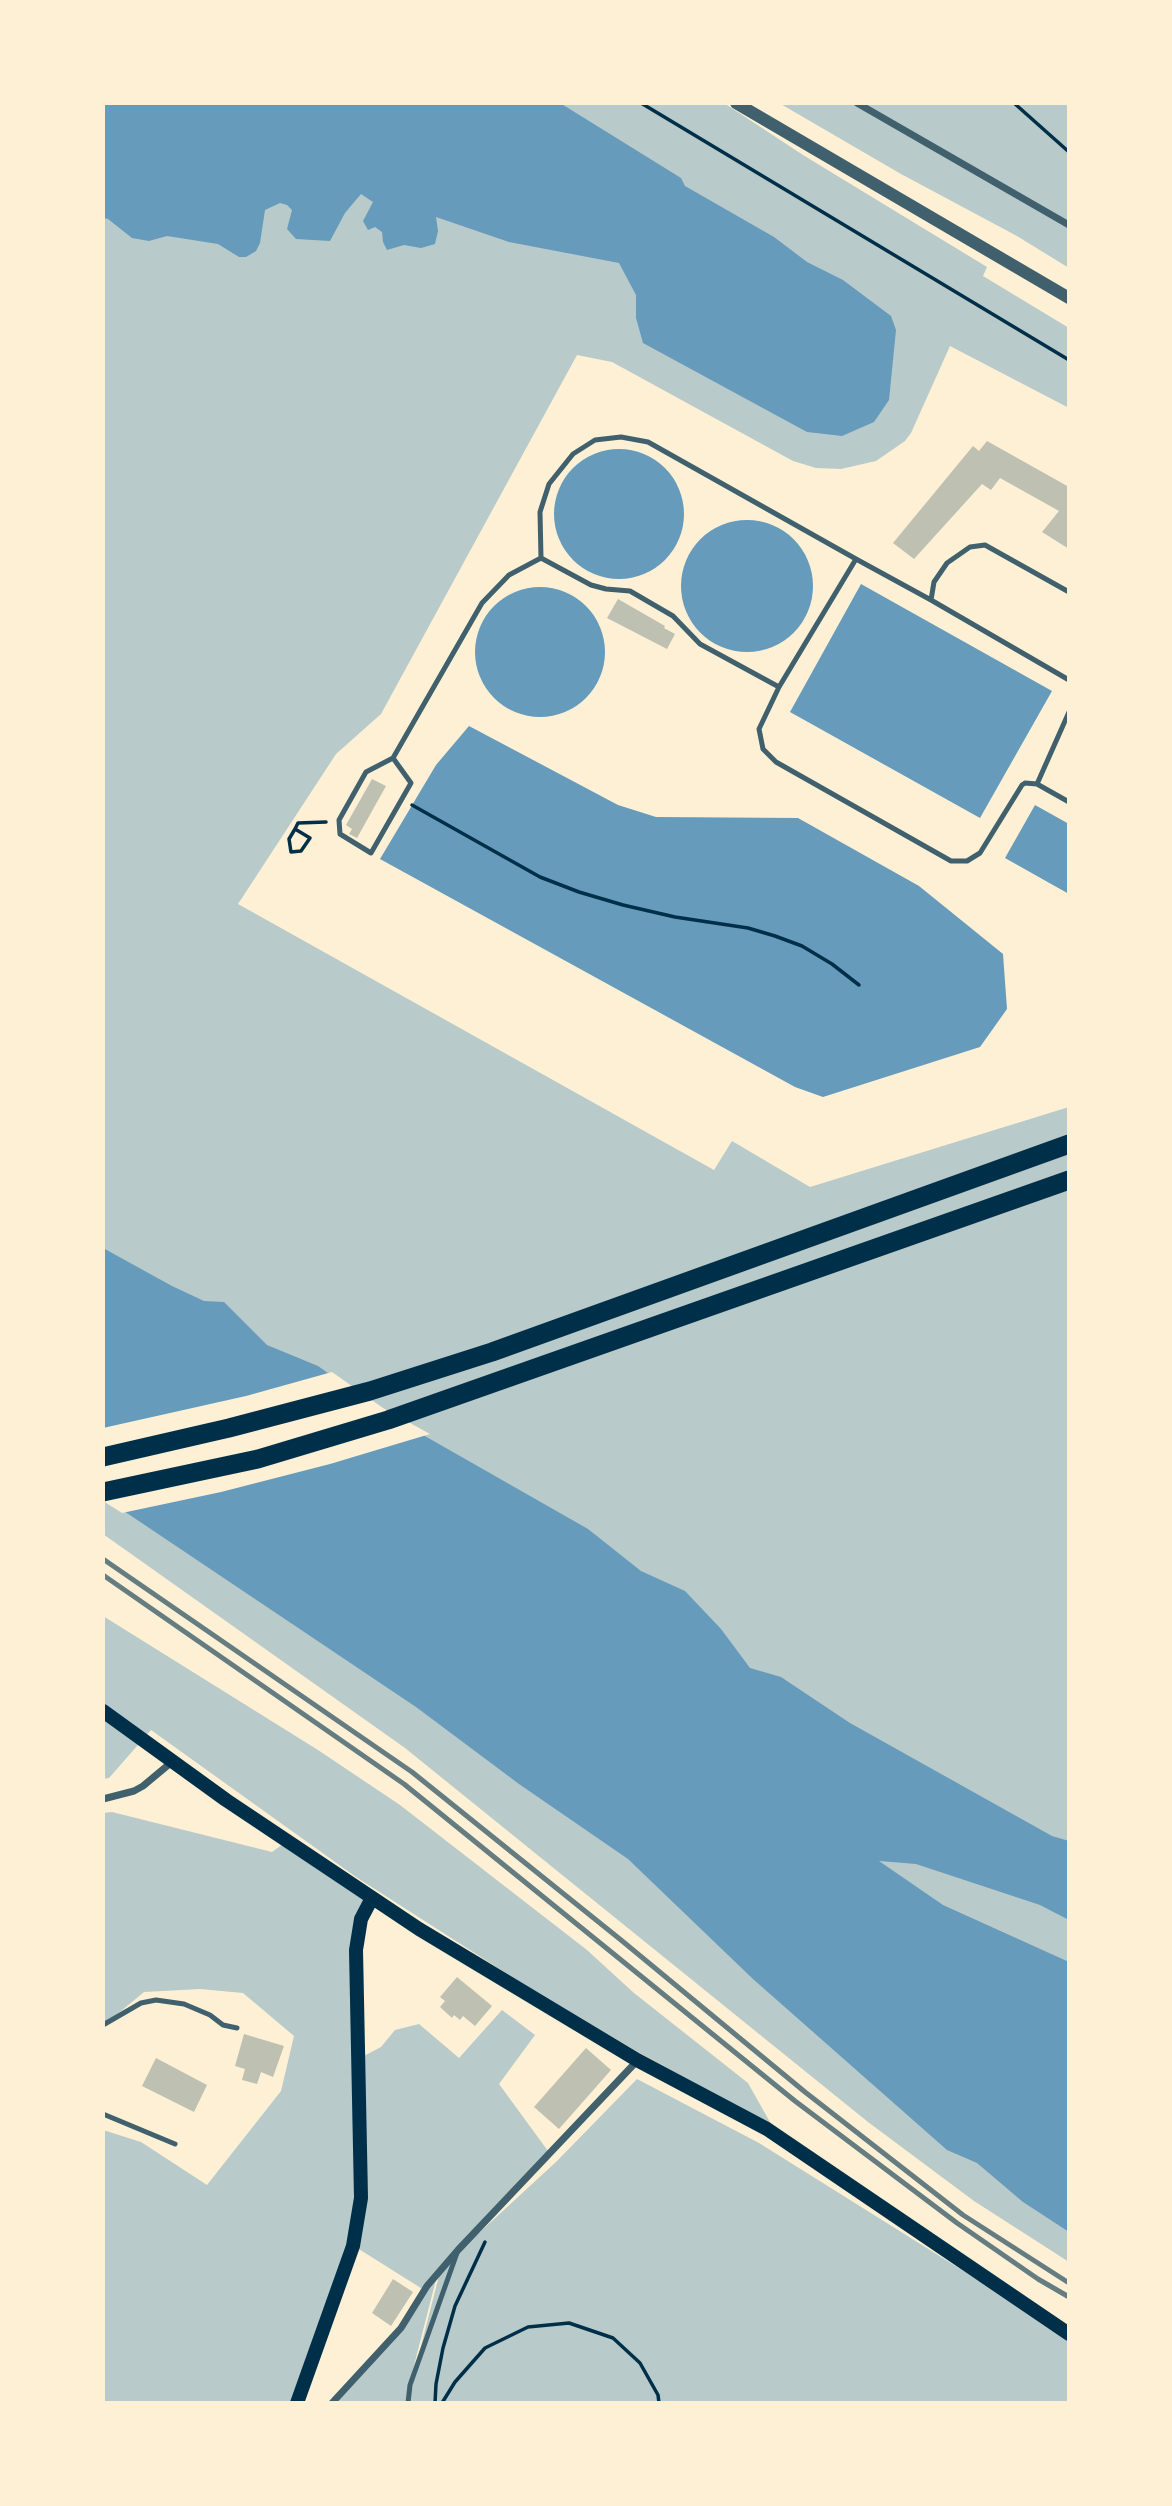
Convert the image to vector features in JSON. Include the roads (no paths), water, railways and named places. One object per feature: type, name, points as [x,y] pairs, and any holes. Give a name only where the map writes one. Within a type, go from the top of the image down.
[{"type":"highway","points":[[103,1457],[229,1428],[357,1394],[492,1352],[1069,1144]]},
{"type":"highway","points":[[103,1492],[258,1459],[388,1420],[1069,1180]]},
{"type":"main road","points":[[103,1711],[226,1800],[372,1898],[506,1983],[637,2060],[767,2129],[1069,2334]]},
{"type":"main road","points":[[297,2403],[353,2246],[361,2197],[356,1950],[361,1919],[372,1898]]},
{"type":"street","points":[[736,103],[1069,298]]},
{"type":"street","points":[[857,103],[1069,225]]},
{"type":"street","points":[[103,1799],[144,1786],[173,1761]]},
{"type":"street","points":[[332,2403],[401,2328],[427,2286],[458,2250],[637,2060]]},
{"type":"lane","points":[[541,558],[540,512],[549,484],[573,454],[595,440],[621,437],[648,442],[1069,680]]},
{"type":"lane","points":[[931,600],[939,572],[955,556],[975,545],[985,545],[1069,592]]},
{"type":"lane","points":[[541,558],[591,585],[630,592],[673,616],[700,644],[779,687]]},
{"type":"lane","points":[[393,758],[411,783],[371,852],[340,834],[338,820],[366,772],[393,758],[482,603],[509,575],[541,558]]},
{"type":"lane","points":[[856,559],[779,687],[759,729],[761,744],[766,754],[782,766],[951,861],[967,861],[980,853],[1021,785],[1037,784],[1069,802]]},
{"type":"lane","points":[[1037,784],[1069,712]]},
{"type":"lane","points":[[103,2025],[141,2003],[156,2000],[184,2004],[210,2015],[223,2025],[237,2028]]},
{"type":"lane","points":[[103,2114],[175,2144]]},
{"type":"lane","points":[[408,2403],[410,2385],[458,2250]]},
{"type":"water","points":[[103,103],[560,103],[681,178],[685,186],[774,237],[807,262],[843,280],[891,316],[896,330],[889,400],[874,422],[842,436],[807,432],[643,343],[636,318],[636,295],[619,263],[509,242],[436,217],[438,231],[435,244],[421,248],[404,245],[387,250],[382,232],[375,227],[368,230],[363,221],[373,202],[361,194],[345,213],[330,241],[296,239],[287,229],[292,210],[280,203],[265,210],[260,243],[256,251],[246,257],[239,257],[218,244],[167,236],[149,241],[132,238],[103,218]]},
{"type":"water","points":[[619,449],[644,454],[665,468],[679,489],[684,514],[679,539],[665,560],[644,574],[619,579],[594,574],[573,560],[559,539],[554,514],[559,489],[573,468],[594,454]]},
{"type":"water","points":[[747,520],[772,525],[794,539],[808,561],[813,586],[808,611],[794,633],[772,647],[747,652],[722,647],[700,633],[686,611],[681,586],[686,561],[700,539],[722,525]]},
{"type":"water","points":[[861,584],[1052,691],[980,818],[790,712]]},
{"type":"water","points":[[540,587],[565,592],[586,606],[600,627],[605,652],[600,677],[586,698],[565,712],[540,717],[515,712],[494,698],[480,677],[475,652],[480,627],[494,606],[515,592]]},
{"type":"water","points":[[469,726],[618,805],[656,817],[798,818],[919,886],[1003,954],[1007,1009],[980,1047],[823,1097],[795,1087],[380,859],[436,765]]},
{"type":"water","points":[[1035,805],[1069,824],[1069,894],[1005,858]]},
{"type":"water","points":[[103,1248],[204,1301],[224,1302],[267,1345],[318,1366],[381,1411],[588,1529],[641,1571],[685,1591],[721,1629],[750,1668],[781,1677],[850,1723],[1052,1836],[1069,1841],[1069,1920],[1040,1905],[916,1864],[879,1861],[943,1905],[1069,1962],[1069,2232],[1023,2202],[977,2163],[947,2150],[753,1979],[628,1859],[519,1784],[416,1707],[103,1497]]},
{"type":"railway","points":[[103,1559],[412,1772],[805,2092],[963,2215],[1069,2283]]},
{"type":"railway","points":[[103,1575],[404,1784],[795,2101],[957,2223],[1069,2297]]}]
